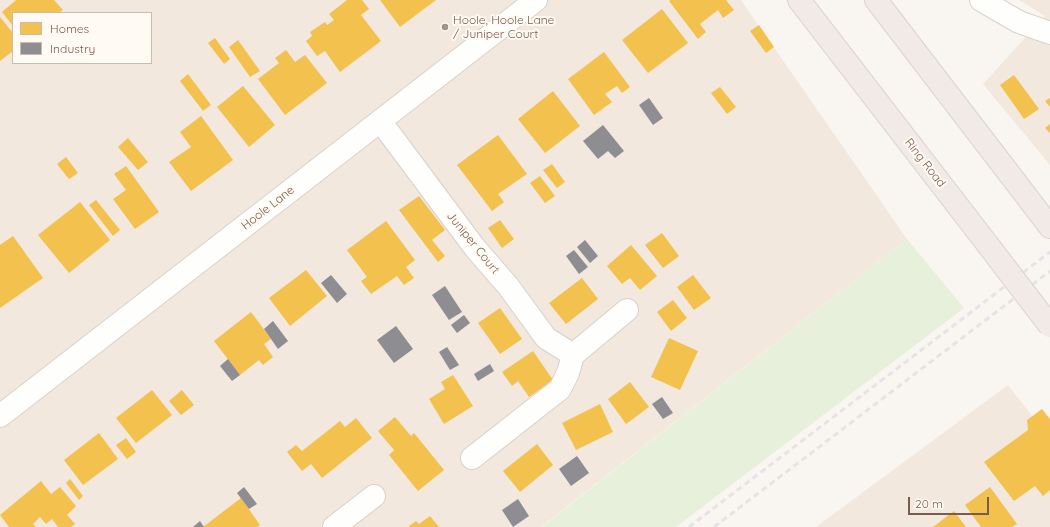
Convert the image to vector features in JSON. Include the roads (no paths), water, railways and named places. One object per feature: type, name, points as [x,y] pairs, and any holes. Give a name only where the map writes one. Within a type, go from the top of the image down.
[{"type":"highway","name":"Ring Road","points":[[799,0],[1050,326]]},
{"type":"highway","points":[[876,0],[1050,227]]},
{"type":"street","name":"Hoole Lane","points":[[0,416],[381,122],[536,0]]},
{"type":"street","points":[[981,0],[1019,22],[1050,33]]},
{"type":"street","name":"Juniper Court","points":[[381,122],[475,248],[508,286],[546,338],[573,355]]},
{"type":"street","points":[[472,458],[560,389],[568,373],[573,355],[627,310]]},
{"type":"street","points":[[334,527],[374,496]]},
{"type":"railway","points":[[689,527],[1050,252]]},
{"type":"railway","points":[[714,527],[1050,271]]},
{"type":"place","name":"Hoole, Hoole Lane / Juniper Court","points":[[445,27]]}]
